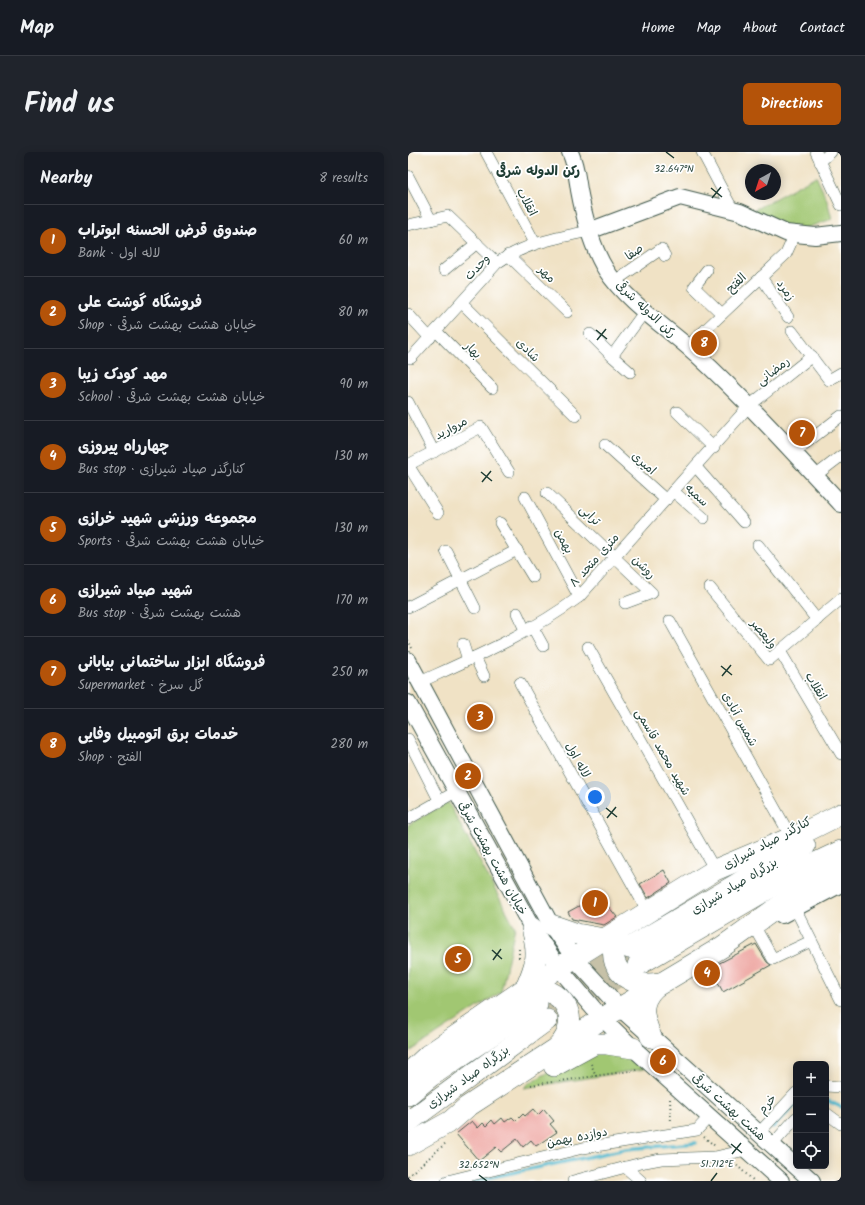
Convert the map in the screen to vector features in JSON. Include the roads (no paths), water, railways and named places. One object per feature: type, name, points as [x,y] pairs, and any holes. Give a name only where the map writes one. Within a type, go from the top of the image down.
[{"type":"highway","points":[[408,1073],[428,1055],[537,1004],[567,963],[622,946],[648,912],[715,870],[805,832],[841,814]]},
{"type":"highway","name":"بزرگراه صیاد شیرازی","points":[[622,946],[786,854],[841,828]]},
{"type":"highway","name":"بزرگراه صیاد شیرازی","points":[[622,946],[797,872],[841,851]]},
{"type":"highway","points":[[408,1144],[451,1121],[467,1107],[611,1013],[659,983],[722,947],[785,902],[841,870]]},
{"type":"highway","points":[[537,1004],[537,949],[542,927],[577,934],[622,946]]},
{"type":"highway","points":[[622,946],[614,942],[612,954],[616,966],[623,976],[634,983],[646,985],[659,983]]},
{"type":"highway","points":[[651,1037],[646,1023],[644,1005],[648,994],[659,983]]},
{"type":"highway","points":[[537,1004],[538,987],[550,990],[559,997],[566,1006],[570,1018],[569,1029],[564,1040],[556,1049]]},
{"type":"highway","name":"بزرگراه صیاد شیرازی","points":[[408,1095],[431,1076],[537,1004]]},
{"type":"highway","name":"بزرگراه صیاد شیرازی","points":[[408,1122],[537,1004]]},
{"type":"highway","points":[[512,1078],[532,1079],[594,1044],[634,1057]]},
{"type":"main road","name":"رکن الدوله شرقی","points":[[570,152],[575,163],[579,191],[592,243],[615,282],[645,311],[687,346],[749,406],[794,452],[841,504]]},
{"type":"main road","points":[[589,231],[680,197],[733,210],[786,233],[815,236],[841,233]]},
{"type":"main road","name":"خیابان هشت بهشت شرقی","points":[[408,660],[542,927]]},
{"type":"main road","name":"خیابان هشت بهشت شرقی","points":[[408,703],[457,791],[542,927]]},
{"type":"main road","name":"کنارگذر صیاد شیرازی","points":[[715,870],[787,830],[841,806]]},
{"type":"main road","points":[[722,947],[841,884]]},
{"type":"main road","name":"هشت بهشت شرقی","points":[[542,927],[567,963],[611,1013],[634,1057],[709,1117],[781,1181]]},
{"type":"main road","name":"هشت بهشت شرقی","points":[[611,1013],[651,1037],[812,1181]]},
{"type":"main road","points":[[408,1154],[451,1121]]},
{"type":"street","name":"انقلاب","points":[[486,152],[535,243]]},
{"type":"street","points":[[702,152],[733,210]]},
{"type":"street","points":[[831,152],[818,157],[841,205]]},
{"type":"street","points":[[408,176],[431,220]]},
{"type":"street","points":[[408,225],[448,216],[496,264]]},
{"type":"street","name":"وحدت","points":[[408,358],[412,358],[496,264],[508,255],[535,243],[589,231]]},
{"type":"street","name":"الفتح","points":[[687,346],[786,254],[795,234]]},
{"type":"street","points":[[444,270],[477,244]]},
{"type":"street","name":"صفا","points":[[615,282],[661,249],[665,256]]},
{"type":"street","name":"مهر","points":[[508,255],[567,312]]},
{"type":"street","points":[[707,270],[694,287],[722,314]]},
{"type":"street","name":"زمرد","points":[[761,277],[788,317]]},
{"type":"street","name":"شادی","points":[[462,303],[576,416]]},
{"type":"street","points":[[612,356],[645,311]]},
{"type":"street","name":"بهار","points":[[408,314],[492,388]]},
{"type":"street","points":[[792,331],[829,380],[841,373]]},
{"type":"street","points":[[590,334],[630,372]]},
{"type":"street","name":"رمضانی","points":[[749,406],[812,356]]},
{"type":"street","points":[[408,402],[434,452]]},
{"type":"street","name":"۸ متری متحد","points":[[420,682],[498,647],[529,628],[558,613],[579,597],[714,448],[749,406]]},
{"type":"street","points":[[677,412],[714,448]]},
{"type":"street","points":[[794,452],[841,416]]},
{"type":"street","name":"مروارید","points":[[408,465],[481,427],[508,472]]},
{"type":"street","name":"امیری","points":[[605,445],[666,500]]},
{"type":"street","points":[[815,476],[841,456]]},
{"type":"street","points":[[408,465],[438,513]]},
{"type":"street","points":[[696,467],[744,522]]},
{"type":"street","name":"سمیه","points":[[674,491],[704,518]]},
{"type":"street","name":"ترابی","points":[[547,493],[615,556]]},
{"type":"street","name":"بهمن","points":[[526,497],[579,597]]},
{"type":"street","points":[[500,524],[533,577]]},
{"type":"street","points":[[758,545],[817,620]]},
{"type":"street","points":[[408,607],[517,550]]},
{"type":"street","points":[[446,551],[475,608]]},
{"type":"street","name":"روشن","points":[[615,556],[652,593],[625,603]]},
{"type":"street","name":"ولیعصر","points":[[710,588],[769,660],[841,599]]},
{"type":"street","points":[[517,614],[543,646]]},
{"type":"street","name":"شمس آبادی","points":[[670,621],[787,830]]},
{"type":"street","points":[[463,644],[484,676]]},
{"type":"street","name":"شهید محمد قاسمی","points":[[588,646],[715,870]]},
{"type":"street","name":"انقلاب","points":[[780,651],[841,754]]},
{"type":"street","name":"لاله اول","points":[[520,683],[648,912]]},
{"type":"street","points":[[408,740],[440,802]]},
{"type":"street","points":[[408,819],[457,791]]},
{"type":"street","points":[[795,908],[841,1000]]},
{"type":"street","points":[[756,929],[773,959],[811,941]]},
{"type":"street","points":[[829,1086],[841,1087]]},
{"type":"street","name":"خرم","points":[[758,1134],[793,1096]]},
{"type":"street","points":[[829,1115],[841,1124]]},
{"type":"street","name":"دوازده بهمن","points":[[447,1181],[583,1148],[696,1130],[709,1117]]},
{"type":"street","points":[[772,1145],[793,1121]]},
{"type":"street","points":[[573,1181],[661,1159],[714,1157],[746,1150]]},
{"type":"street","points":[[625,1168],[641,1181]]},
{"type":"waterway","points":[[829,1101],[841,1107]]},
{"type":"waterway","points":[[773,1127],[793,1107]]},
{"type":"waterway","points":[[473,1181],[626,1149],[696,1143]]},
{"type":"tunnel","points":[[538,1003],[628,949]]},
{"type":"tunnel","points":[[551,1018],[637,965]]},
{"type":"place","name":"خدمات برق اتومبیل وفایی","points":[[704,343]]},
{"type":"place","name":"فروشگاه ابزار ساختمانی بیابانی","points":[[802,433]]},
{"type":"place","name":"مهد کودک زیبا","points":[[480,717]]},
{"type":"place","name":"فروشگاه گوشت علی","points":[[468,776]]},
{"type":"place","name":"صندوق قرض الحسنه ابوتراب","points":[[595,903]]},
{"type":"place","name":"مجموعه ورزشی شهید خرازی","points":[[458,959]]},
{"type":"place","name":"چهارراه پیروزی","points":[[707,973]]},
{"type":"place","name":"شهید صیاد شیرازی","points":[[663,1061]]},
{"type":"district","name":"رکن الدوله شرقی","points":[[538,170]]}]
